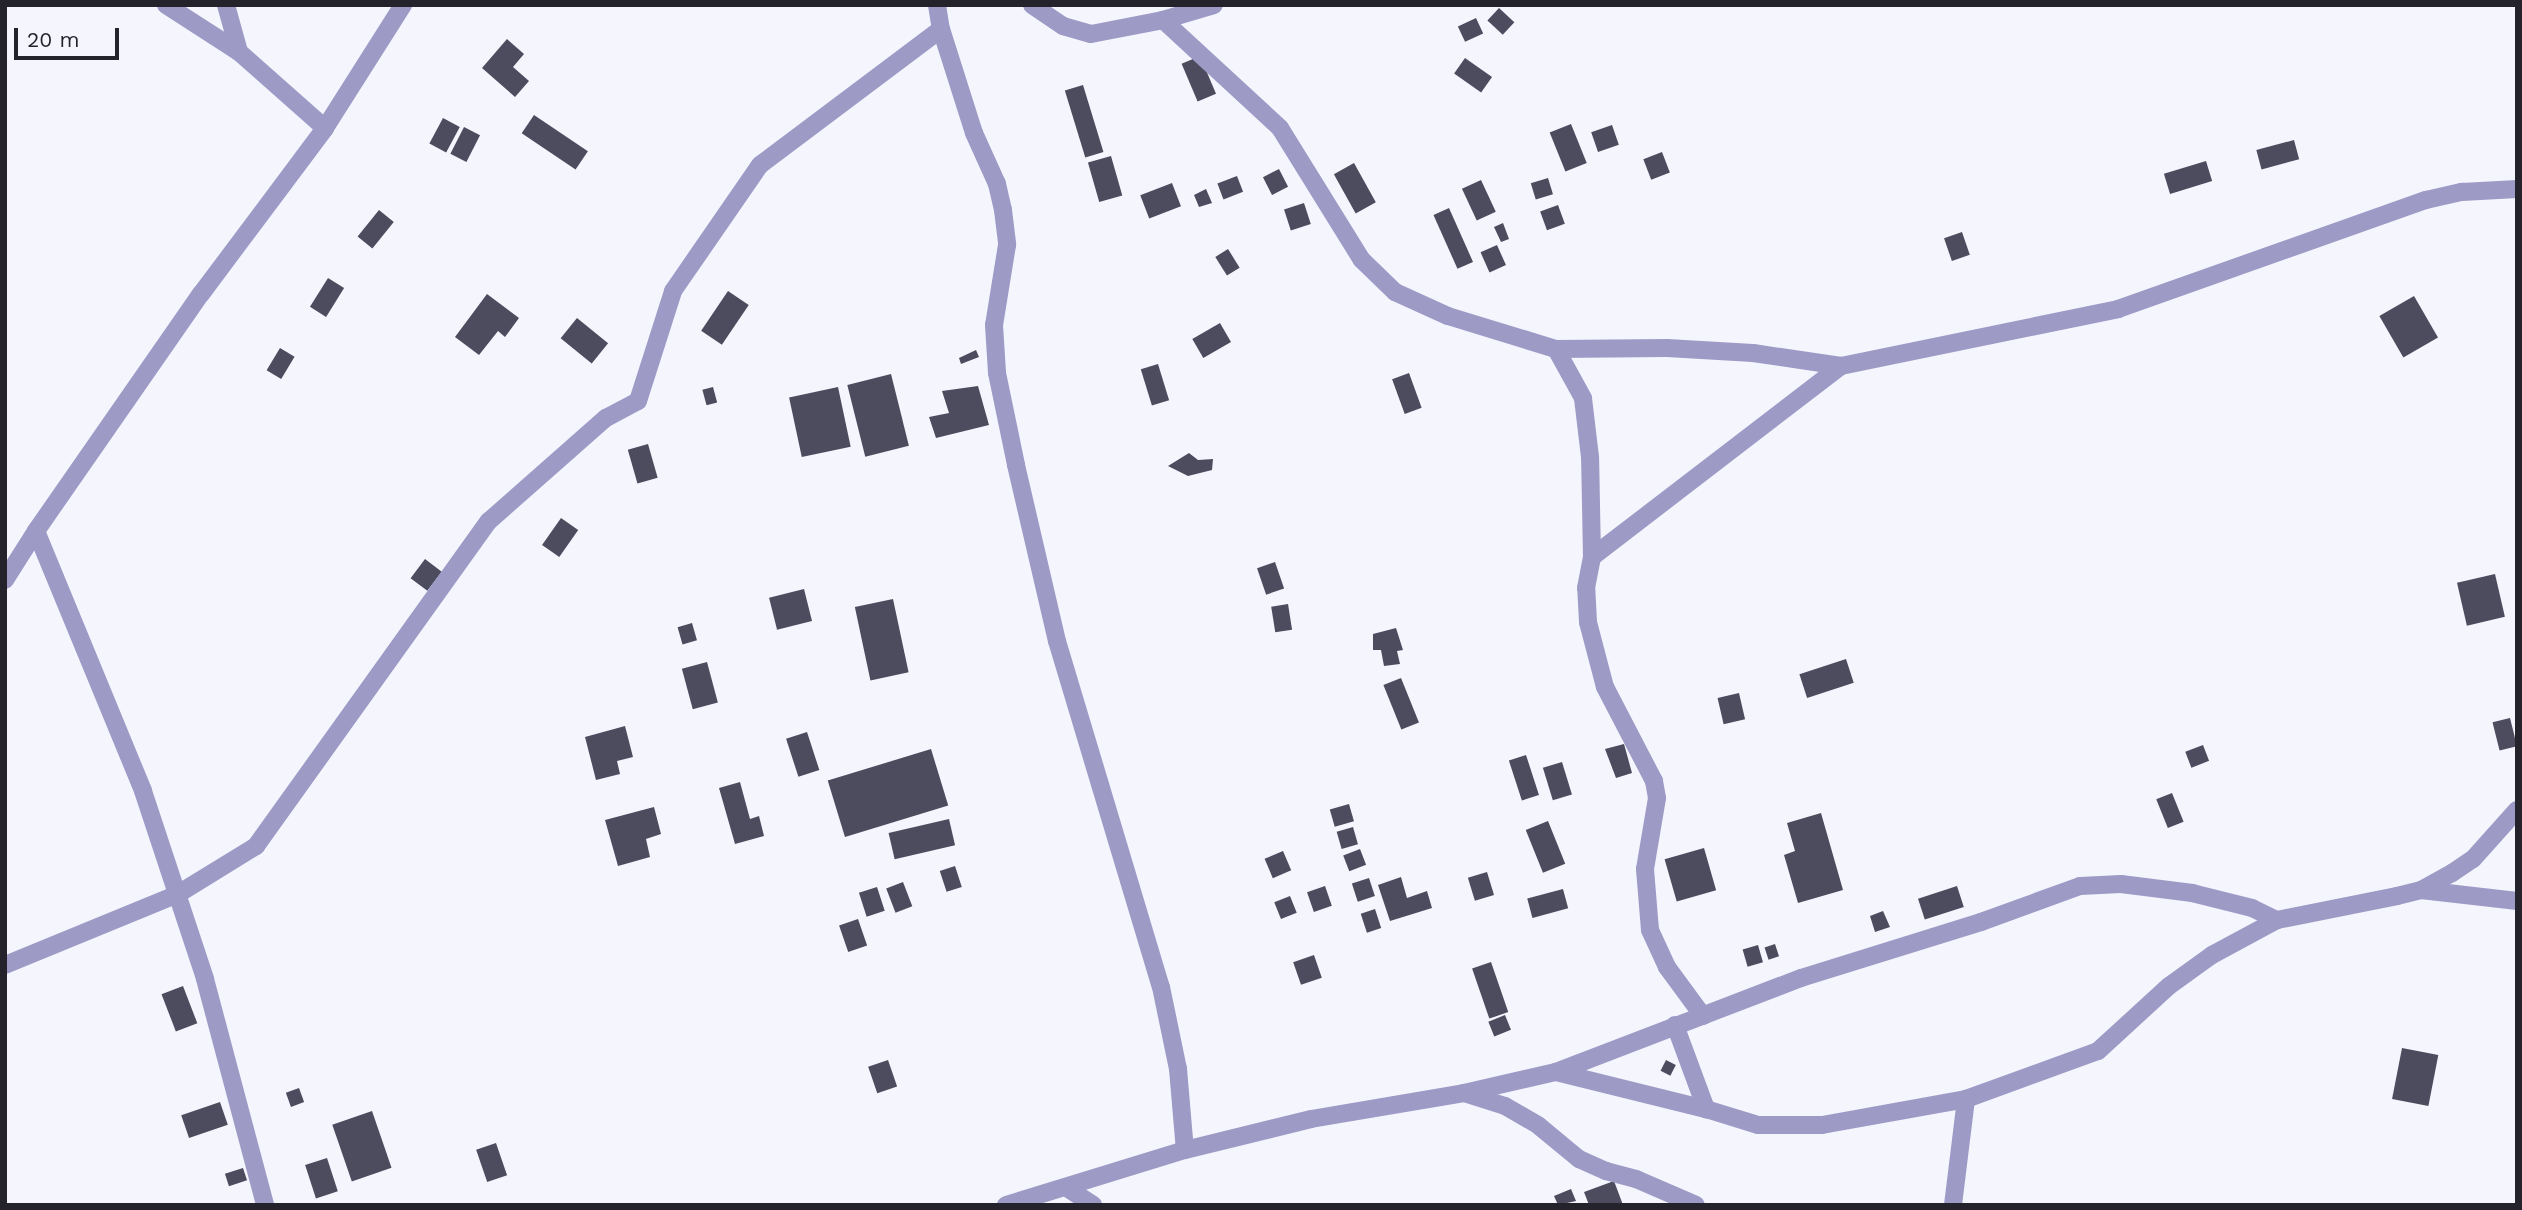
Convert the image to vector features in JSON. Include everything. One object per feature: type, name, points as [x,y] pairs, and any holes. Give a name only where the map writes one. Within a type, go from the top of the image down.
[{"type":"street","points":[[166,5],[239,52],[325,128]]},
{"type":"street","points":[[226,5],[239,52]]},
{"type":"street","points":[[5,580],[36,531],[201,295],[325,128],[403,5]]},
{"type":"street","points":[[937,5],[941,29],[974,133],[1000,197],[1007,245],[994,325],[997,373],[1057,641],[1161,987],[1178,1069],[1185,1150]]},
{"type":"street","points":[[1032,5],[1063,26],[1091,34],[1163,20],[1214,5]]},
{"type":"street","points":[[1163,20],[1280,128],[1362,260],[1395,292],[1448,316],[1556,349],[1717,351],[1841,366],[2118,309],[2426,200],[2462,192],[2517,189]]},
{"type":"street","points":[[5,965],[178,894],[256,846],[489,521],[606,418],[638,401],[673,290],[760,164],[941,29]]},
{"type":"street","points":[[1556,349],[1583,398],[1590,457],[1592,557],[1586,588],[1588,622],[1605,687],[1654,781],[1657,798],[1645,869],[1650,930],[1667,967],[1703,1016]]},
{"type":"street","points":[[1592,557],[1841,366]]},
{"type":"street","points":[[36,531],[143,791],[178,894],[205,979],[265,1205]]},
{"type":"street","points":[[2421,890],[2473,859],[2517,810]]},
{"type":"street","points":[[1006,1205],[1185,1150],[1311,1119],[1464,1093],[1556,1072],[1801,978],[1981,922],[2080,886],[2121,884],[2192,893],[2252,908],[2277,920]]},
{"type":"street","points":[[1556,1072],[1706,1109],[1758,1125],[1822,1125],[1966,1099],[2098,1051],[2169,986],[2212,955],[2277,920],[2421,890],[2517,901]]},
{"type":"street","points":[[1675,1025],[1706,1109]]},
{"type":"street","points":[[1464,1093],[1505,1106],[1539,1126],[1579,1158],[1597,1167],[1696,1205]]},
{"type":"street","points":[[1953,1205],[1966,1099]]},
{"type":"street","points":[[1067,1188],[1093,1205]]},
{"type":"building","points":[[1499,8],[1514,22],[1503,35],[1487,20]]},
{"type":"building","points":[[1476,18],[1483,33],[1465,42],[1458,26]]},
{"type":"building","points":[[507,39],[524,54],[513,67],[529,81],[515,97],[482,68]]},
{"type":"building","points":[[1200,56],[1216,94],[1198,102],[1182,64]]},
{"type":"building","points":[[1465,58],[1492,77],[1481,92],[1454,74]]},
{"type":"building","points":[[1083,85],[1103,152],[1085,157],[1065,91]]},
{"type":"building","points":[[534,115],[588,151],[576,170],[522,133]]},
{"type":"building","points":[[443,118],[460,127],[446,153],[429,144]]},
{"type":"building","points":[[1571,124],[1587,163],[1565,172],[1550,133]]},
{"type":"building","points":[[1612,125],[1619,145],[1598,152],[1591,132]]},
{"type":"building","points":[[464,127],[480,135],[466,162],[450,154]]},
{"type":"building","points":[[2294,140],[2299,159],[2262,169],[2256,150]]},
{"type":"building","points":[[1662,152],[1670,173],[1651,180],[1643,159]]},
{"type":"building","points":[[1111,156],[1122,195],[1099,202],[1088,163]]},
{"type":"building","points":[[2206,161],[2212,181],[2170,194],[2164,174]]},
{"type":"building","points":[[1354,163],[1376,202],[1356,214],[1334,174]]},
{"type":"building","points":[[1279,169],[1288,187],[1272,195],[1263,177]]},
{"type":"building","points":[[1237,176],[1243,192],[1223,199],[1217,184]]},
{"type":"building","points":[[1548,178],[1553,194],[1536,200],[1531,183]]},
{"type":"building","points":[[1481,180],[1496,212],[1477,221],[1462,189]]},
{"type":"building","points":[[1172,183],[1181,206],[1149,219],[1140,195]]},
{"type":"building","points":[[1206,189],[1212,203],[1199,207],[1194,195]]},
{"type":"building","points":[[1304,203],[1311,224],[1291,230],[1284,209]]},
{"type":"building","points":[[1558,205],[1565,224],[1547,230],[1540,211]]},
{"type":"building","points":[[1449,208],[1473,262],[1457,269],[1433,215]]},
{"type":"building","points":[[379,210],[394,222],[372,248],[358,236]]},
{"type":"building","points":[[1503,223],[1509,239],[1501,242],[1494,227]]},
{"type":"building","points":[[1962,232],[1970,255],[1952,261],[1944,238]]},
{"type":"building","points":[[1497,245],[1506,265],[1490,272],[1481,252]]},
{"type":"building","points":[[1228,249],[1240,268],[1227,276],[1215,257]]},
{"type":"building","points":[[328,278],[344,288],[326,317],[310,307]]},
{"type":"building","points":[[728,291],[749,305],[722,345],[701,331]]},
{"type":"building","points":[[487,294],[519,318],[505,337],[498,331],[479,355],[455,337]]},
{"type":"building","points":[[2414,296],[2438,338],[2403,358],[2379,316]]},
{"type":"building","points":[[577,318],[608,343],[592,363],[561,338]]},
{"type":"building","points":[[1220,323],[1231,342],[1203,358],[1192,339]]},
{"type":"building","points":[[280,348],[295,357],[281,379],[267,370]]},
{"type":"building","points":[[976,350],[979,357],[961,364],[959,358]]},
{"type":"building","points":[[1158,364],[1169,400],[1152,406],[1141,369]]},
{"type":"building","points":[[1409,373],[1422,408],[1405,414],[1392,379]]},
{"type":"building","points":[[891,374],[909,446],[865,457],[847,385]]},
{"type":"building","points":[[978,386],[989,425],[936,438],[929,417],[949,413],[942,391]]},
{"type":"building","points":[[713,387],[717,402],[707,405],[702,390]]},
{"type":"building","points":[[838,387],[851,447],[802,457],[789,397]]},
{"type":"building","points":[[648,444],[658,478],[637,483],[628,450]]},
{"type":"building","points":[[1189,453],[1198,460],[1213,459],[1212,470],[1188,476],[1168,466]]},
{"type":"building","points":[[561,518],[578,530],[559,557],[542,545]]},
{"type":"building","points":[[425,559],[442,572],[427,591],[411,578]]},
{"type":"building","points":[[1275,562],[1284,588],[1266,595],[1257,568]]},
{"type":"building","points":[[2495,574],[2505,617],[2467,626],[2457,583]]},
{"type":"building","points":[[804,589],[812,621],[777,630],[769,598]]},
{"type":"building","points":[[893,599],[909,672],[870,680],[855,607]]},
{"type":"building","points":[[1288,604],[1292,630],[1275,632],[1271,607]]},
{"type":"building","points":[[692,623],[697,640],[683,644],[678,627]]},
{"type":"building","points":[[1396,628],[1403,650],[1397,651],[1400,664],[1384,666],[1381,650],[1373,650],[1373,634]]},
{"type":"building","points":[[1846,659],[1854,683],[1807,698],[1799,674]]},
{"type":"building","points":[[707,662],[718,703],[693,709],[682,669]]},
{"type":"building","points":[[1401,678],[1419,723],[1401,730],[1383,685]]},
{"type":"building","points":[[1739,693],[1745,719],[1724,724],[1718,698]]},
{"type":"building","points":[[2510,718],[2517,746],[2500,750],[2493,722]]},
{"type":"building","points":[[625,726],[633,757],[617,761],[620,774],[596,780],[585,737]]},
{"type":"building","points":[[807,732],[819,770],[798,777],[786,739]]},
{"type":"building","points":[[1624,744],[1632,773],[1616,778],[1605,749]]},
{"type":"building","points":[[2203,745],[2209,761],[2191,768],[2185,752]]},
{"type":"building","points":[[931,749],[948,805],[845,837],[828,781]]},
{"type":"building","points":[[1526,755],[1539,795],[1522,801],[1509,761]]},
{"type":"building","points":[[1562,762],[1572,795],[1553,800],[1543,768]]},
{"type":"building","points":[[740,782],[750,819],[759,816],[764,836],[735,844],[719,788]]},
{"type":"building","points":[[2172,793],[2184,822],[2168,828],[2156,799]]},
{"type":"building","points":[[1349,804],[1354,821],[1335,827],[1330,810]]},
{"type":"building","points":[[654,807],[661,834],[646,839],[650,857],[618,866],[605,820]]},
{"type":"building","points":[[1821,813],[1843,890],[1798,903],[1784,855],[1795,851],[1787,823]]},
{"type":"building","points":[[949,819],[955,845],[895,859],[889,833]]},
{"type":"building","points":[[1548,821],[1565,864],[1543,873],[1526,830]]},
{"type":"building","points":[[1353,827],[1358,844],[1342,849],[1337,832]]},
{"type":"building","points":[[1704,848],[1716,890],[1677,902],[1665,859]]},
{"type":"building","points":[[1360,849],[1366,865],[1349,871],[1343,855]]},
{"type":"building","points":[[1283,851],[1291,870],[1273,878],[1265,859]]},
{"type":"building","points":[[955,866],[962,887],[947,892],[940,871]]},
{"type":"building","points":[[1487,872],[1494,895],[1475,901],[1468,878]]},
{"type":"building","points":[[1401,877],[1407,898],[1427,891],[1432,908],[1390,921],[1378,885]]},
{"type":"building","points":[[1369,878],[1375,896],[1358,902],[1352,884]]},
{"type":"building","points":[[903,882],[912,906],[896,913],[886,888]]},
{"type":"building","points":[[1325,886],[1332,906],[1314,912],[1307,892]]},
{"type":"building","points":[[1957,886],[1964,907],[1925,920],[1918,899]]},
{"type":"building","points":[[877,887],[885,911],[867,917],[859,893]]},
{"type":"building","points":[[1563,889],[1568,908],[1532,918],[1527,899]]},
{"type":"building","points":[[1290,896],[1297,913],[1281,919],[1274,902]]},
{"type":"building","points":[[1375,909],[1381,928],[1367,933],[1361,914]]},
{"type":"building","points":[[1883,911],[1890,927],[1875,932],[1870,916]]},
{"type":"building","points":[[858,919],[867,945],[848,952],[839,926]]},
{"type":"building","points":[[1775,944],[1779,956],[1769,960],[1765,947]]},
{"type":"building","points":[[1758,945],[1763,962],[1748,967],[1743,949]]},
{"type":"building","points":[[1314,955],[1322,978],[1301,985],[1293,962]]},
{"type":"building","points":[[1491,962],[1508,1012],[1489,1019],[1472,969]]},
{"type":"building","points":[[183,986],[197,1023],[176,1032],[162,994]]},
{"type":"building","points":[[1505,1015],[1511,1030],[1494,1037],[1488,1022]]},
{"type":"building","points":[[2402,1048],[2438,1055],[2428,1106],[2392,1099]]},
{"type":"building","points":[[888,1060],[897,1086],[877,1093],[868,1067]]},
{"type":"building","points":[[1666,1060],[1676,1065],[1670,1076],[1661,1071]]},
{"type":"building","points":[[299,1088],[304,1102],[291,1107],[286,1093]]},
{"type":"building","points":[[220,1102],[228,1125],[189,1138],[181,1115]]},
{"type":"building","points":[[372,1111],[392,1168],[352,1181],[332,1125]]},
{"type":"building","points":[[496,1143],[507,1175],[487,1182],[476,1150]]},
{"type":"building","points":[[327,1158],[338,1191],[316,1198],[305,1165]]},
{"type":"building","points":[[243,1168],[247,1180],[229,1186],[225,1174]]},
{"type":"building","points":[[1614,1181],[1623,1205],[1589,1205],[1584,1192]]},
{"type":"building","points":[[1571,1189],[1576,1201],[1558,1205],[1554,1196]]}]
